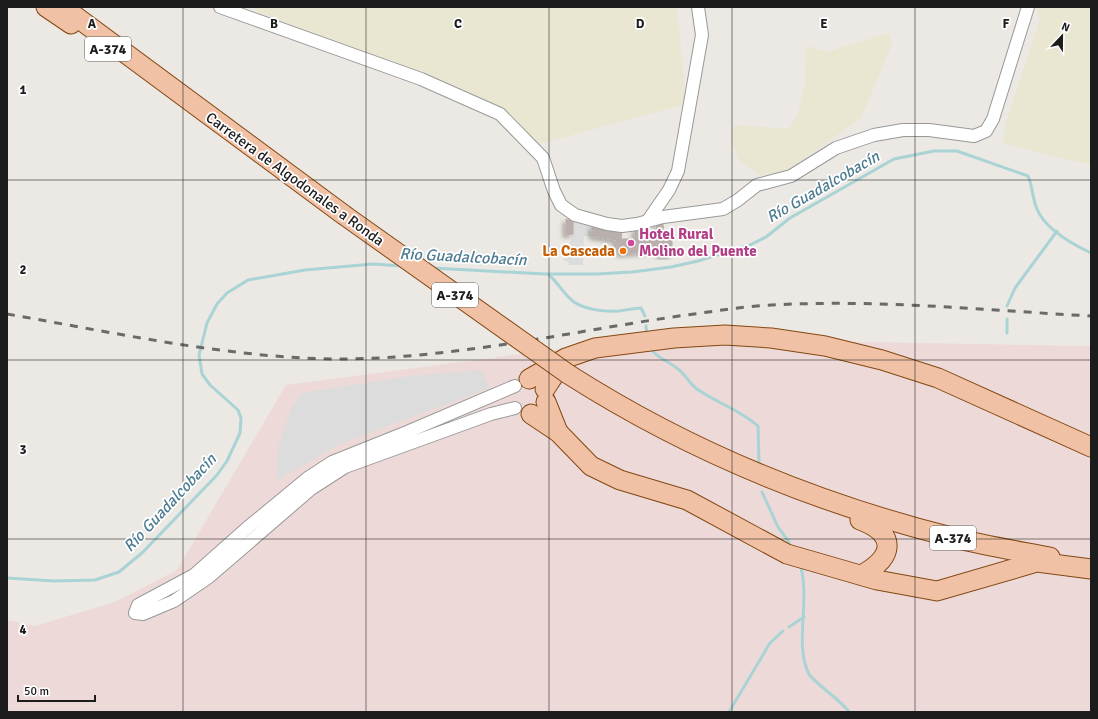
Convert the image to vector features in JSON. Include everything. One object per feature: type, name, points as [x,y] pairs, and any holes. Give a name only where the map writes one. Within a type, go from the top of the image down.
[{"type":"main road","name":"Carretera de Algodonales a Ronda","points":[[46,7],[171,89],[344,215],[659,427],[737,465],[819,498],[887,520],[956,539],[1058,558],[1091,562]]},
{"type":"main road","name":"Carretera de Algodonales a Ronda","points":[[63,7],[152,72],[171,89]]},
{"type":"main road","points":[[522,383],[567,366],[595,348],[674,338],[725,335],[771,338],[825,346],[882,360],[938,378],[1091,447]]},
{"type":"main road","points":[[558,432],[545,396],[567,366]]},
{"type":"main road","points":[[523,411],[558,432],[591,466],[620,480],[687,500],[787,554],[861,575],[917,589],[937,591],[1037,562],[1091,569]]},
{"type":"main road","points":[[819,498],[842,514],[869,524],[879,529],[885,535],[887,546],[882,561],[874,568],[861,575]]},
{"type":"street","points":[[220,7],[421,79],[500,114],[543,158],[554,191],[562,205],[575,214],[607,224],[622,226],[637,224],[649,220],[723,209],[738,200],[757,185],[791,176],[836,148],[874,135],[902,130],[929,130],[974,136],[986,131],[993,119],[1028,7]]},
{"type":"street","points":[[649,220],[666,195],[678,171],[691,107],[702,35],[698,7]]},
{"type":"street","points":[[538,382],[545,396],[540,410],[491,414],[345,467],[311,489],[209,577],[174,601],[143,614],[135,613],[138,605],[194,575],[309,477],[332,462],[522,383],[538,382]]},
{"type":"street","points":[[522,383],[511,397],[523,411]]},
{"type":"shaded area","points":[[254,7],[677,7],[686,104],[539,144],[502,108],[417,72],[257,12]]},
{"type":"shaded area","points":[[1036,7],[1091,7],[1091,164],[1055,157],[1003,143],[1006,123],[1040,18]]},
{"type":"shaded area","points":[[889,33],[892,44],[861,118],[789,170],[761,176],[739,160],[731,137],[735,125],[789,129],[798,114],[805,84],[807,46],[827,52]]},
{"type":"shaded area","points":[[573,221],[592,226],[592,236],[584,236],[583,265],[569,265],[568,262],[563,260],[573,234]]},
{"type":"shaded area","points":[[642,338],[1091,346],[1091,712],[7,712],[7,620],[35,626],[115,602],[177,570],[286,385]]},
{"type":"shaded area","points":[[481,370],[490,388],[340,444],[276,481],[278,447],[290,412],[301,393],[410,376]]},
{"type":"building","points":[[566,219],[573,221],[573,234],[566,235]]},
{"type":"building","points":[[656,224],[663,224],[664,237],[672,236],[672,256],[660,256]]},
{"type":"building","points":[[592,226],[622,230],[621,239],[635,239],[635,229],[643,228],[645,240],[657,239],[658,251],[620,254],[620,247],[617,247],[616,240],[592,236]]},
{"type":"waterway","name":"Río Guadalcobacín","points":[[432,268],[545,274],[597,274],[632,272],[671,267],[698,261],[750,245],[766,237],[790,218],[894,159],[934,151],[957,151],[1028,176],[1035,205],[1046,223],[1060,235],[1091,253]]},
{"type":"waterway","points":[[1007,306],[1015,288],[1057,231]]},
{"type":"waterway","name":"Río Guadalcobacín","points":[[7,578],[54,581],[95,580],[119,572],[143,552],[217,475],[227,461],[240,433],[241,418],[238,410],[210,385],[202,374],[199,355],[207,323],[217,304],[227,293],[248,280],[305,270],[373,264],[402,266]]},
{"type":"waterway","points":[[548,274],[570,299],[579,305],[590,309],[608,311],[641,308],[645,316]]},
{"type":"waterway","points":[[1007,319],[1007,333]]},
{"type":"waterway","points":[[646,326],[647,335]]},
{"type":"waterway","points":[[651,349],[657,355],[675,366],[697,389],[744,415],[758,426],[759,462]]},
{"type":"waterway","points":[[762,492],[778,527],[789,542]]},
{"type":"waterway","points":[[801,568],[804,595],[802,637],[805,663],[809,674],[816,682],[840,702],[849,712]]},
{"type":"waterway","points":[[789,627],[804,617]]},
{"type":"waterway","points":[[729,712],[770,643],[783,631]]},
{"type":"railway","points":[[7,314],[134,337],[221,350],[264,355],[349,359],[434,354],[644,321],[757,306],[840,303],[882,304],[1091,316]]},
{"type":"place","name":"Hotel Rural Molino del Puente","points":[[631,243]]},
{"type":"place","name":"La Cascada","points":[[623,251]]}]
